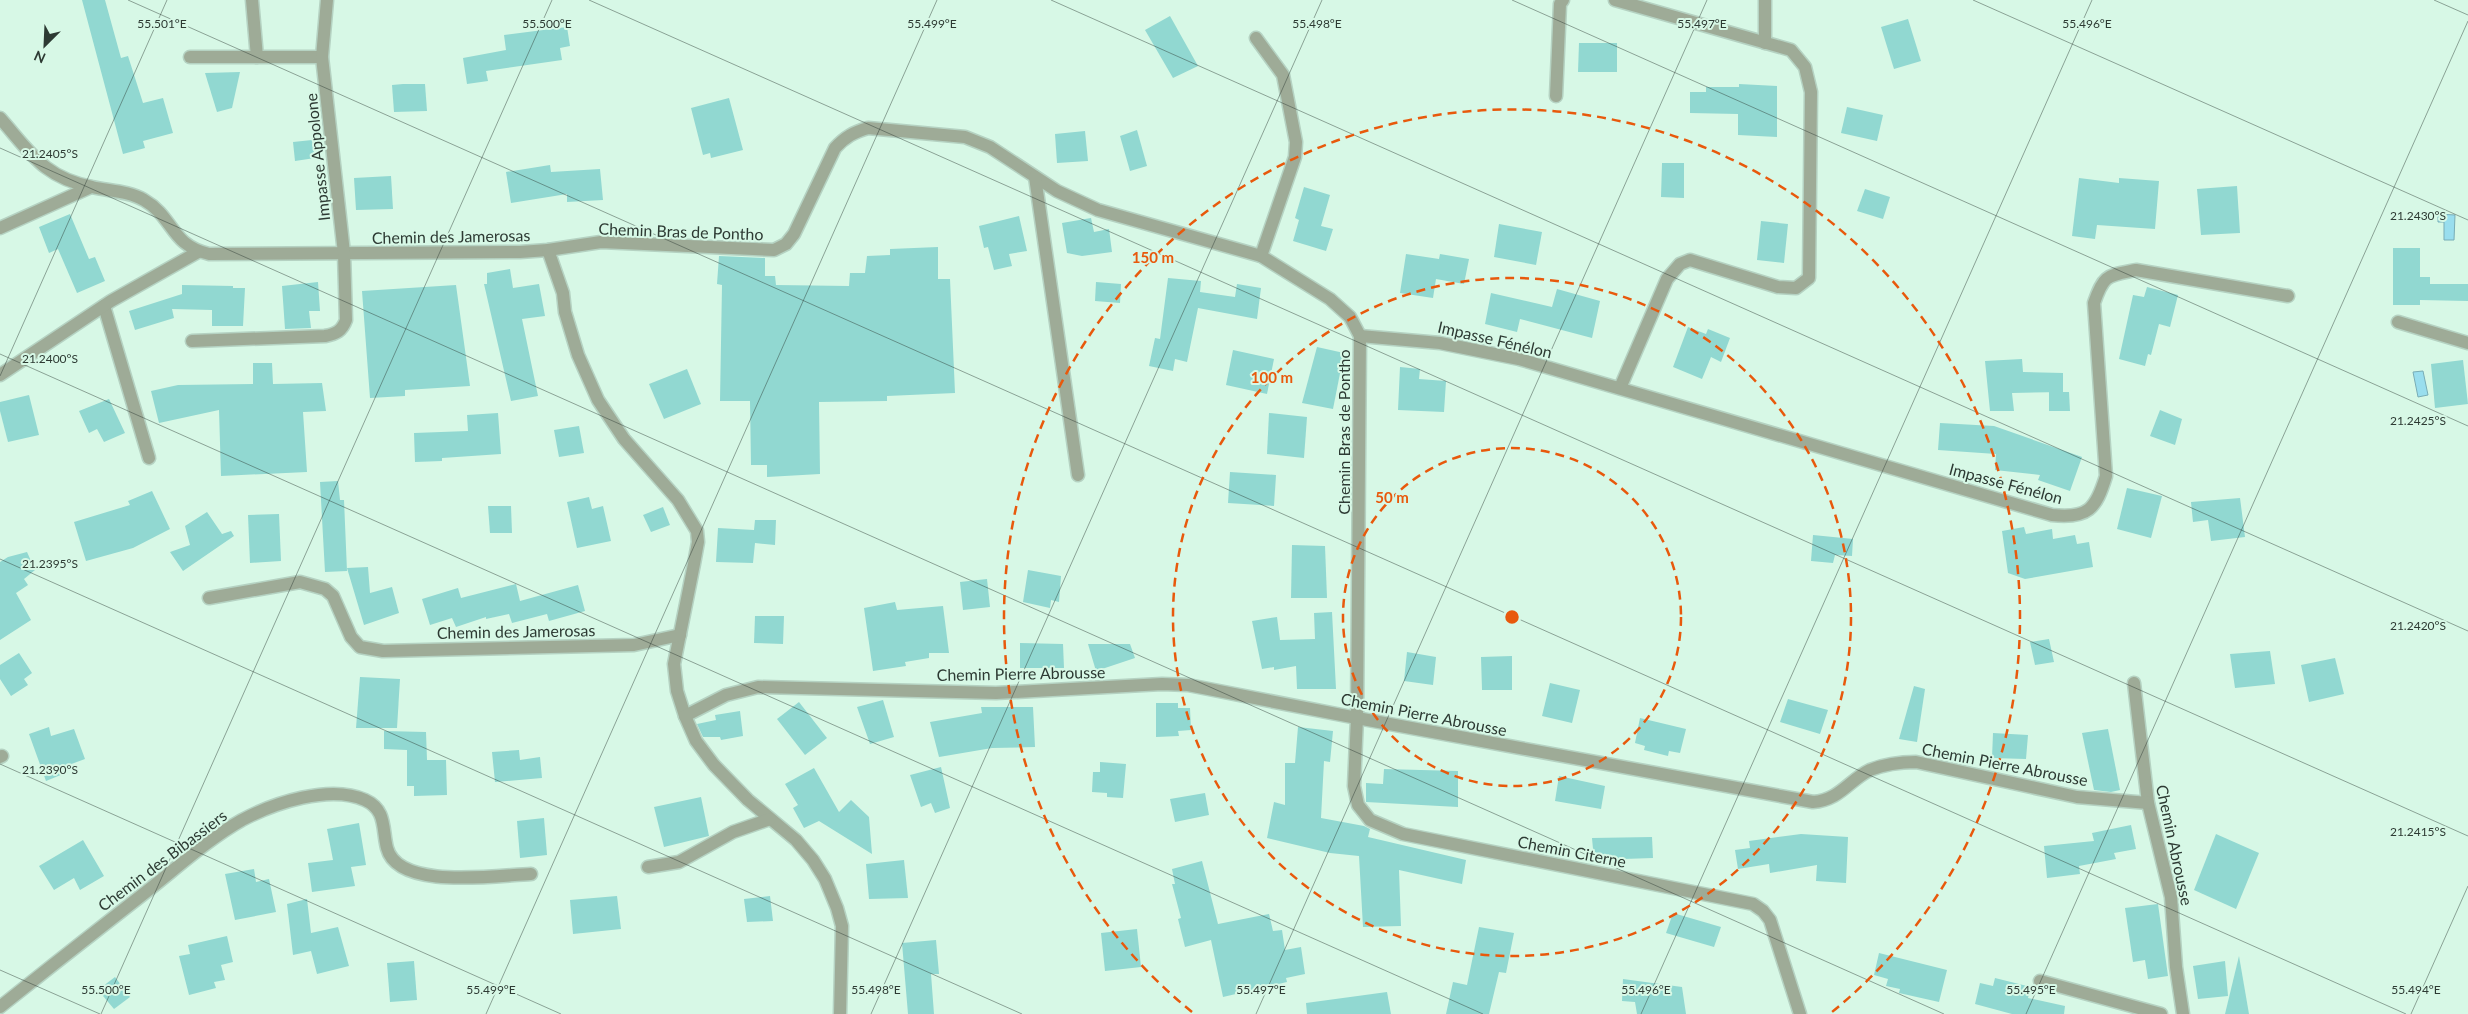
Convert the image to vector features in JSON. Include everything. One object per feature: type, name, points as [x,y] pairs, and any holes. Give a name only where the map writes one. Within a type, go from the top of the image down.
[{"type":"street","points":[[252,0],[257,57]]},
{"type":"street","name":"Impasse Appolone","points":[[327,0],[322,57],[344,253]]},
{"type":"street","points":[[1556,96],[1560,4],[1563,0]]},
{"type":"street","points":[[1615,0],[1790,50],[1805,67],[1811,92],[1809,278],[1796,288],[1778,287],[1690,260],[1680,264],[1667,279],[1620,388]]},
{"type":"street","points":[[1765,43],[1766,0]]},
{"type":"street","points":[[1256,38],[1283,75],[1296,142],[1295,158],[1262,256]]},
{"type":"street","points":[[190,57],[322,57]]},
{"type":"street","points":[[0,118],[50,173],[76,184],[135,195],[160,212],[181,241],[198,252],[104,306],[0,374]]},
{"type":"street","name":"Chemin Bras de Pontho","points":[[548,250],[601,242],[774,250],[786,244],[794,234],[835,148],[843,139],[855,132],[868,128],[965,136],[990,147],[1057,191],[1098,210],[1262,256],[1330,299],[1350,317],[1360,336],[1357,718]]},
{"type":"street","points":[[1035,177],[1078,475]]},
{"type":"street","points":[[0,228],[91,187]]},
{"type":"street","name":"Chemin des Jamerosas","points":[[198,252],[209,254],[548,250],[563,293],[566,312],[578,355],[598,400],[624,439],[678,500],[697,531],[696,556],[674,664],[677,691],[696,741],[714,765],[748,800],[796,840],[813,860],[837,908],[842,926],[840,1014]]},
{"type":"street","points":[[192,341],[333,335],[340,331],[346,320],[344,253]]},
{"type":"street","name":"Impasse Fénélon","points":[[1360,336],[1399,337],[1440,342],[1519,359],[2052,515],[2067,517],[2081,515],[2092,508],[2099,499],[2106,476],[2094,303],[2101,283],[2114,275],[2136,270],[2288,296]]},
{"type":"street","points":[[104,306],[149,458]]},
{"type":"street","points":[[2398,322],[2468,343]]},
{"type":"street","name":"Chemin des Jamerosas","points":[[209,598],[300,582],[324,589],[333,596],[351,637],[360,648],[383,651],[634,645],[680,635]]},
{"type":"street","name":"Chemin Abrousse","points":[[2134,683],[2148,804],[2171,896],[2176,966],[2183,1014]]},
{"type":"street","name":"Chemin Pierre Abrousse","points":[[685,716],[726,695],[758,687],[996,693],[1162,684],[1214,689],[1357,718],[1813,802],[1825,801],[1835,796],[1869,771],[1901,762],[1916,762],[2077,797],[2148,804]]},
{"type":"street","name":"Chemin Citerne","points":[[1357,718],[1354,786],[1358,805],[1370,820],[1403,834],[1753,904],[1764,911],[1770,920],[1800,1014]]},
{"type":"street","name":"Chemin des Bibassiers","points":[[0,1007],[199,850],[242,820],[283,803],[339,794],[365,800],[374,805],[384,818],[387,850],[394,860],[406,869],[420,874],[439,878],[530,874]]},
{"type":"street","points":[[648,867],[679,862],[733,832],[770,819]]},
{"type":"street","points":[[2040,981],[2161,1014]]},
{"type":"water","points":[[2438,214],[2455,215],[2454,240],[2444,240],[2444,222],[2438,222]]},
{"type":"water","points":[[2423,371],[2428,395],[2418,397],[2413,372]]},
{"type":"building","points":[[82,0],[105,0],[121,58],[128,56],[143,103],[163,98],[173,133],[143,141],[145,148],[123,154]]},
{"type":"building","points":[[1170,16],[1198,66],[1173,78],[1145,30]]},
{"type":"building","points":[[1908,19],[1921,61],[1894,69],[1881,27]]},
{"type":"building","points":[[567,27],[570,46],[560,48],[562,60],[486,71],[488,81],[467,84],[463,58],[506,50],[504,35]]},
{"type":"building","points":[[1579,43],[1617,43],[1617,72],[1578,72]]},
{"type":"building","points":[[240,72],[232,108],[217,112],[205,73]]},
{"type":"building","points":[[425,84],[427,111],[394,112],[392,85]]},
{"type":"building","points":[[1739,84],[1777,86],[1777,137],[1738,135],[1738,114],[1690,113],[1690,92],[1706,92],[1706,87],[1739,87]]},
{"type":"building","points":[[729,98],[743,150],[711,158],[710,153],[703,155],[691,108]]},
{"type":"building","points":[[1847,107],[1883,115],[1877,141],[1841,133]]},
{"type":"building","points":[[1137,130],[1147,166],[1130,171],[1120,136]]},
{"type":"building","points":[[1085,131],[1088,161],[1057,163],[1055,134]]},
{"type":"building","points":[[312,140],[315,158],[295,161],[293,142]]},
{"type":"building","points":[[1662,163],[1684,163],[1684,198],[1661,197]]},
{"type":"building","points":[[550,165],[551,172],[600,169],[603,200],[567,202],[567,194],[511,203],[506,172]]},
{"type":"building","points":[[391,176],[393,209],[356,210],[354,178]]},
{"type":"building","points":[[2079,178],[2119,183],[2119,178],[2159,181],[2155,229],[2097,225],[2095,239],[2072,236]]},
{"type":"building","points":[[2237,186],[2240,233],[2201,235],[2197,189]]},
{"type":"building","points":[[1304,187],[1330,195],[1321,226],[1333,229],[1326,251],[1293,241],[1299,220],[1295,218]]},
{"type":"building","points":[[1865,189],[1890,197],[1883,219],[1857,211]]},
{"type":"building","points":[[70,214],[89,259],[95,257],[105,281],[77,293],[58,249],[49,253],[39,227]]},
{"type":"building","points":[[1019,216],[1027,251],[1009,254],[1012,266],[994,270],[988,247],[984,248],[979,226]]},
{"type":"building","points":[[1091,218],[1094,232],[1109,229],[1112,252],[1082,256],[1067,253],[1062,223]]},
{"type":"building","points":[[1761,221],[1788,224],[1784,263],[1757,260]]},
{"type":"building","points":[[1499,224],[1542,232],[1536,265],[1494,257]]},
{"type":"building","points":[[938,247],[938,279],[950,279],[955,393],[887,396],[887,401],[819,402],[820,474],[767,477],[767,465],[751,465],[750,401],[720,401],[722,285],[717,284],[719,256],[765,258],[765,276],[775,276],[776,285],[849,286],[850,273],[865,273],[867,256],[890,255],[890,249]]},
{"type":"building","points":[[2393,248],[2420,248],[2420,277],[2430,277],[2430,284],[2468,284],[2468,301],[2420,300],[2420,305],[2393,305]]},
{"type":"building","points":[[1406,254],[1439,259],[1440,254],[1469,259],[1464,284],[1436,279],[1433,298],[1400,293]]},
{"type":"building","points":[[510,269],[513,288],[539,284],[545,316],[522,319],[538,396],[511,401],[484,284],[487,284],[487,273]]},
{"type":"building","points":[[1168,278],[1201,281],[1200,292],[1235,297],[1237,284],[1261,288],[1257,319],[1198,308],[1187,362],[1175,359],[1173,371],[1149,366],[1155,338],[1160,339]]},
{"type":"building","points":[[318,282],[320,311],[309,311],[311,328],[285,329],[282,286]]},
{"type":"building","points":[[1096,282],[1121,284],[1120,303],[1095,301]]},
{"type":"building","points":[[182,285],[245,288],[243,326],[212,326],[212,310],[172,309],[174,318],[135,330],[129,311],[182,294]]},
{"type":"building","points":[[456,285],[470,386],[405,390],[405,396],[370,398],[362,291]]},
{"type":"building","points":[[2147,287],[2178,295],[2170,327],[2159,324],[2151,355],[2148,354],[2145,366],[2119,359],[2133,295],[2144,297]]},
{"type":"building","points":[[1557,289],[1600,301],[1592,338],[1520,319],[1517,332],[1485,324],[1491,293],[1552,307]]},
{"type":"building","points":[[1688,327],[1706,334],[1708,329],[1730,338],[1721,362],[1711,357],[1702,379],[1673,367]]},
{"type":"building","points":[[1317,347],[1344,353],[1333,409],[1302,403]]},
{"type":"building","points":[[1233,350],[1274,359],[1267,394],[1226,385]]},
{"type":"building","points":[[2022,359],[2023,372],[2063,373],[2063,392],[2012,393],[2014,411],[1990,411],[1985,361]]},
{"type":"building","points":[[2463,360],[2468,404],[2435,408],[2431,364]]},
{"type":"building","points":[[253,363],[272,363],[273,384],[322,383],[326,411],[303,412],[307,472],[221,476],[219,410],[159,423],[151,391],[178,385],[253,384]]},
{"type":"building","points":[[1400,367],[1420,369],[1419,379],[1446,381],[1444,412],[1398,410]]},
{"type":"building","points":[[687,369],[701,404],[664,419],[649,384]]},
{"type":"building","points":[[2049,392],[2069,392],[2070,411],[2049,411]]},
{"type":"building","points":[[29,395],[39,435],[8,442],[0,411],[0,402]]},
{"type":"building","points":[[109,399],[125,433],[104,442],[97,429],[89,433],[79,411]]},
{"type":"building","points":[[2160,410],[2182,419],[2175,445],[2150,436]]},
{"type":"building","points":[[498,413],[501,454],[442,458],[442,461],[415,462],[414,433],[468,431],[467,415]]},
{"type":"building","points":[[1269,413],[1307,417],[1304,458],[1267,454]]},
{"type":"building","points":[[1940,423],[1994,426],[2082,457],[2070,491],[2038,480],[2040,475],[1995,470],[1996,454],[1938,450]]},
{"type":"building","points":[[579,426],[584,453],[559,457],[554,430]]},
{"type":"building","points":[[1230,472],[1276,475],[1274,506],[1228,503]]},
{"type":"building","points":[[338,481],[340,500],[344,500],[347,571],[325,572],[320,482]]},
{"type":"building","points":[[2127,488],[2162,496],[2151,538],[2117,529]]},
{"type":"building","points":[[152,491],[170,529],[133,548],[86,561],[74,522],[130,505],[128,501]]},
{"type":"building","points":[[589,497],[592,509],[603,506],[611,541],[577,548],[567,502]]},
{"type":"building","points":[[2240,498],[2245,537],[2211,541],[2208,520],[2193,522],[2191,502]]},
{"type":"building","points":[[488,506],[511,506],[512,533],[490,533]]},
{"type":"building","points":[[663,507],[670,525],[651,532],[643,515]]},
{"type":"building","points":[[207,512],[222,534],[231,531],[234,536],[183,571],[170,552],[190,545],[185,526]]},
{"type":"building","points":[[279,514],[281,561],[250,563],[248,515]]},
{"type":"building","points":[[755,520],[776,520],[775,545],[755,543],[753,563],[716,562],[718,528],[754,530]]},
{"type":"building","points":[[2024,527],[2026,534],[2052,529],[2053,539],[2075,535],[2077,544],[2089,542],[2093,567],[2025,579],[2008,573],[2002,531]]},
{"type":"building","points":[[1813,535],[1853,539],[1852,556],[1835,555],[1833,563],[1811,561]]},
{"type":"building","points":[[1292,545],[1325,546],[1327,598],[1291,598]]},
{"type":"building","points":[[27,552],[35,570],[24,579],[28,585],[16,593],[31,620],[0,640],[0,562],[8,557]]},
{"type":"building","points":[[368,567],[370,593],[392,587],[399,613],[364,625],[347,568]]},
{"type":"building","points":[[1028,570],[1061,576],[1059,602],[1051,600],[1050,608],[1023,602]]},
{"type":"building","points":[[987,579],[990,607],[963,610],[960,582]]},
{"type":"building","points":[[516,584],[520,601],[578,585],[585,611],[549,621],[547,614],[512,623],[509,614],[486,619],[486,617],[456,627],[452,618],[430,625],[422,599],[458,588],[461,598]]},
{"type":"building","points":[[895,602],[897,610],[943,606],[949,653],[929,653],[929,658],[905,662],[906,666],[873,671],[864,608]]},
{"type":"building","points":[[1332,612],[1336,689],[1297,689],[1296,666],[1274,670],[1274,667],[1262,669],[1252,621],[1277,617],[1280,640],[1315,639],[1314,613]]},
{"type":"building","points":[[755,616],[784,616],[783,644],[754,643]]},
{"type":"building","points":[[2049,639],[2054,662],[2035,665],[2030,642]]},
{"type":"building","points":[[1020,643],[1063,644],[1064,668],[1020,668]]},
{"type":"building","points":[[1088,644],[1130,644],[1135,658],[1096,671]]},
{"type":"building","points":[[2270,651],[2275,684],[2235,688],[2230,654]]},
{"type":"building","points":[[1407,652],[1436,657],[1433,685],[1404,681]]},
{"type":"building","points":[[19,653],[32,673],[24,679],[28,685],[11,696],[0,679],[0,665]]},
{"type":"building","points":[[1512,656],[1512,690],[1482,690],[1481,657]]},
{"type":"building","points":[[2335,658],[2344,694],[2309,702],[2301,665]]},
{"type":"building","points":[[360,677],[400,679],[397,728],[356,728]]},
{"type":"building","points":[[1550,683],[1580,690],[1572,723],[1542,716]]},
{"type":"building","points":[[1914,686],[1925,689],[1917,742],[1899,739]]},
{"type":"building","points":[[1788,699],[1828,710],[1820,734],[1780,722]]},
{"type":"building","points":[[883,700],[894,737],[870,744],[857,707]]},
{"type":"building","points":[[799,702],[827,738],[805,755],[777,719]]},
{"type":"building","points":[[1156,703],[1178,703],[1178,708],[1190,708],[1191,730],[1178,731],[1179,736],[1156,737]]},
{"type":"building","points":[[981,707],[1033,707],[1035,747],[992,748],[939,757],[930,722],[982,713]]},
{"type":"building","points":[[740,711],[743,736],[721,740],[720,737],[703,737],[697,724],[716,720],[715,715]]},
{"type":"building","points":[[1640,718],[1686,729],[1680,753],[1669,751],[1668,756],[1644,750],[1645,746],[1635,743]]},
{"type":"building","points":[[49,727],[51,736],[74,729],[85,759],[66,766],[68,772],[46,781],[29,734]]},
{"type":"building","points":[[1298,727],[1333,731],[1330,762],[1324,761],[1321,818],[1364,826],[1370,829],[1368,837],[1466,860],[1462,884],[1399,870],[1401,926],[1363,927],[1359,856],[1330,853],[1267,838],[1274,802],[1285,805],[1285,763],[1295,763]]},
{"type":"building","points":[[2108,729],[2120,790],[2111,792],[2094,790],[2082,733]]},
{"type":"building","points":[[384,731],[426,732],[427,760],[446,760],[447,795],[414,796],[414,786],[407,786],[407,750],[384,749]]},
{"type":"building","points":[[1993,733],[2028,735],[2026,759],[1992,758]]},
{"type":"building","points":[[519,750],[520,760],[540,757],[542,778],[495,782],[492,752]]},
{"type":"building","points":[[1100,762],[1126,764],[1123,798],[1107,797],[1107,793],[1092,792],[1093,772],[1100,772]]},
{"type":"building","points":[[941,767],[950,808],[935,813],[931,803],[921,807],[910,775]]},
{"type":"building","points":[[814,768],[839,812],[851,800],[869,817],[872,854],[819,821],[804,828],[793,808],[798,805],[785,784]]},
{"type":"building","points":[[1384,769],[1458,771],[1458,807],[1366,802],[1366,783],[1383,784]]},
{"type":"building","points":[[1559,776],[1605,786],[1601,809],[1555,801]]},
{"type":"building","points":[[1205,793],[1209,815],[1175,822],[1170,799]]},
{"type":"building","points":[[701,797],[709,836],[664,847],[654,807]]},
{"type":"building","points":[[544,818],[547,855],[520,858],[517,821]]},
{"type":"building","points":[[359,823],[366,865],[351,867],[355,886],[312,892],[308,863],[333,860],[327,829]]},
{"type":"building","points":[[2131,825],[2136,849],[2114,853],[2116,859],[2079,866],[2080,874],[2047,878],[2044,846],[2094,841],[2092,833]]},
{"type":"building","points":[[1801,834],[1848,837],[1846,883],[1816,881],[1817,865],[1770,873],[1769,864],[1738,869],[1735,850],[1750,848],[1749,841]]},
{"type":"building","points":[[2216,834],[2259,853],[2236,909],[2194,890]]},
{"type":"building","points":[[1652,837],[1653,858],[1594,860],[1592,838]]},
{"type":"building","points":[[83,840],[104,876],[80,890],[74,878],[54,890],[39,866]]},
{"type":"building","points":[[904,860],[908,898],[869,899],[866,864]]},
{"type":"building","points":[[1202,861],[1218,924],[1269,914],[1273,931],[1282,930],[1285,950],[1301,947],[1305,974],[1286,978],[1287,982],[1223,997],[1211,940],[1185,947],[1178,919],[1181,918],[1172,884],[1175,884],[1172,869]]},
{"type":"building","points":[[254,869],[256,882],[269,879],[276,912],[235,920],[225,874]]},
{"type":"building","points":[[617,896],[621,929],[573,934],[570,900]]},
{"type":"building","points":[[770,896],[773,921],[747,922],[744,899]]},
{"type":"building","points":[[307,899],[311,933],[338,927],[349,966],[317,974],[311,951],[293,955],[287,904]]},
{"type":"building","points":[[2158,904],[2168,976],[2148,979],[2145,960],[2133,962],[2125,908]]},
{"type":"building","points":[[1673,913],[1721,927],[1714,947],[1666,933]]},
{"type":"building","points":[[1479,927],[1514,933],[1506,973],[1499,972],[1489,1014],[1446,1014],[1453,982],[1467,985]]},
{"type":"building","points":[[1137,929],[1141,967],[1105,971],[1101,933]]},
{"type":"building","points":[[227,936],[233,962],[221,965],[225,980],[214,982],[216,988],[189,995],[179,956],[190,954],[188,945]]},
{"type":"building","points":[[936,940],[939,974],[931,974],[934,1014],[908,1014],[902,943]]},
{"type":"building","points":[[1879,953],[1947,970],[1939,1002],[1899,993],[1900,989],[1886,986],[1888,979],[1874,975]]},
{"type":"building","points":[[2239,956],[2249,1014],[2225,1014]]},
{"type":"building","points":[[414,961],[417,1000],[390,1002],[387,963]]},
{"type":"building","points":[[2225,961],[2228,996],[2198,999],[2193,966]]},
{"type":"building","points":[[115,977],[130,997],[114,1009],[98,990]]},
{"type":"building","points":[[1995,978],[2031,987],[2028,998],[2065,1006],[2064,1014],[2012,1014],[1975,1004],[1980,983],[1993,986]]},
{"type":"building","points":[[1623,979],[1682,987],[1686,1014],[1637,1014],[1635,1002],[1622,1001]]},
{"type":"building","points":[[1387,992],[1391,1014],[1307,1014],[1306,1003]]}]
